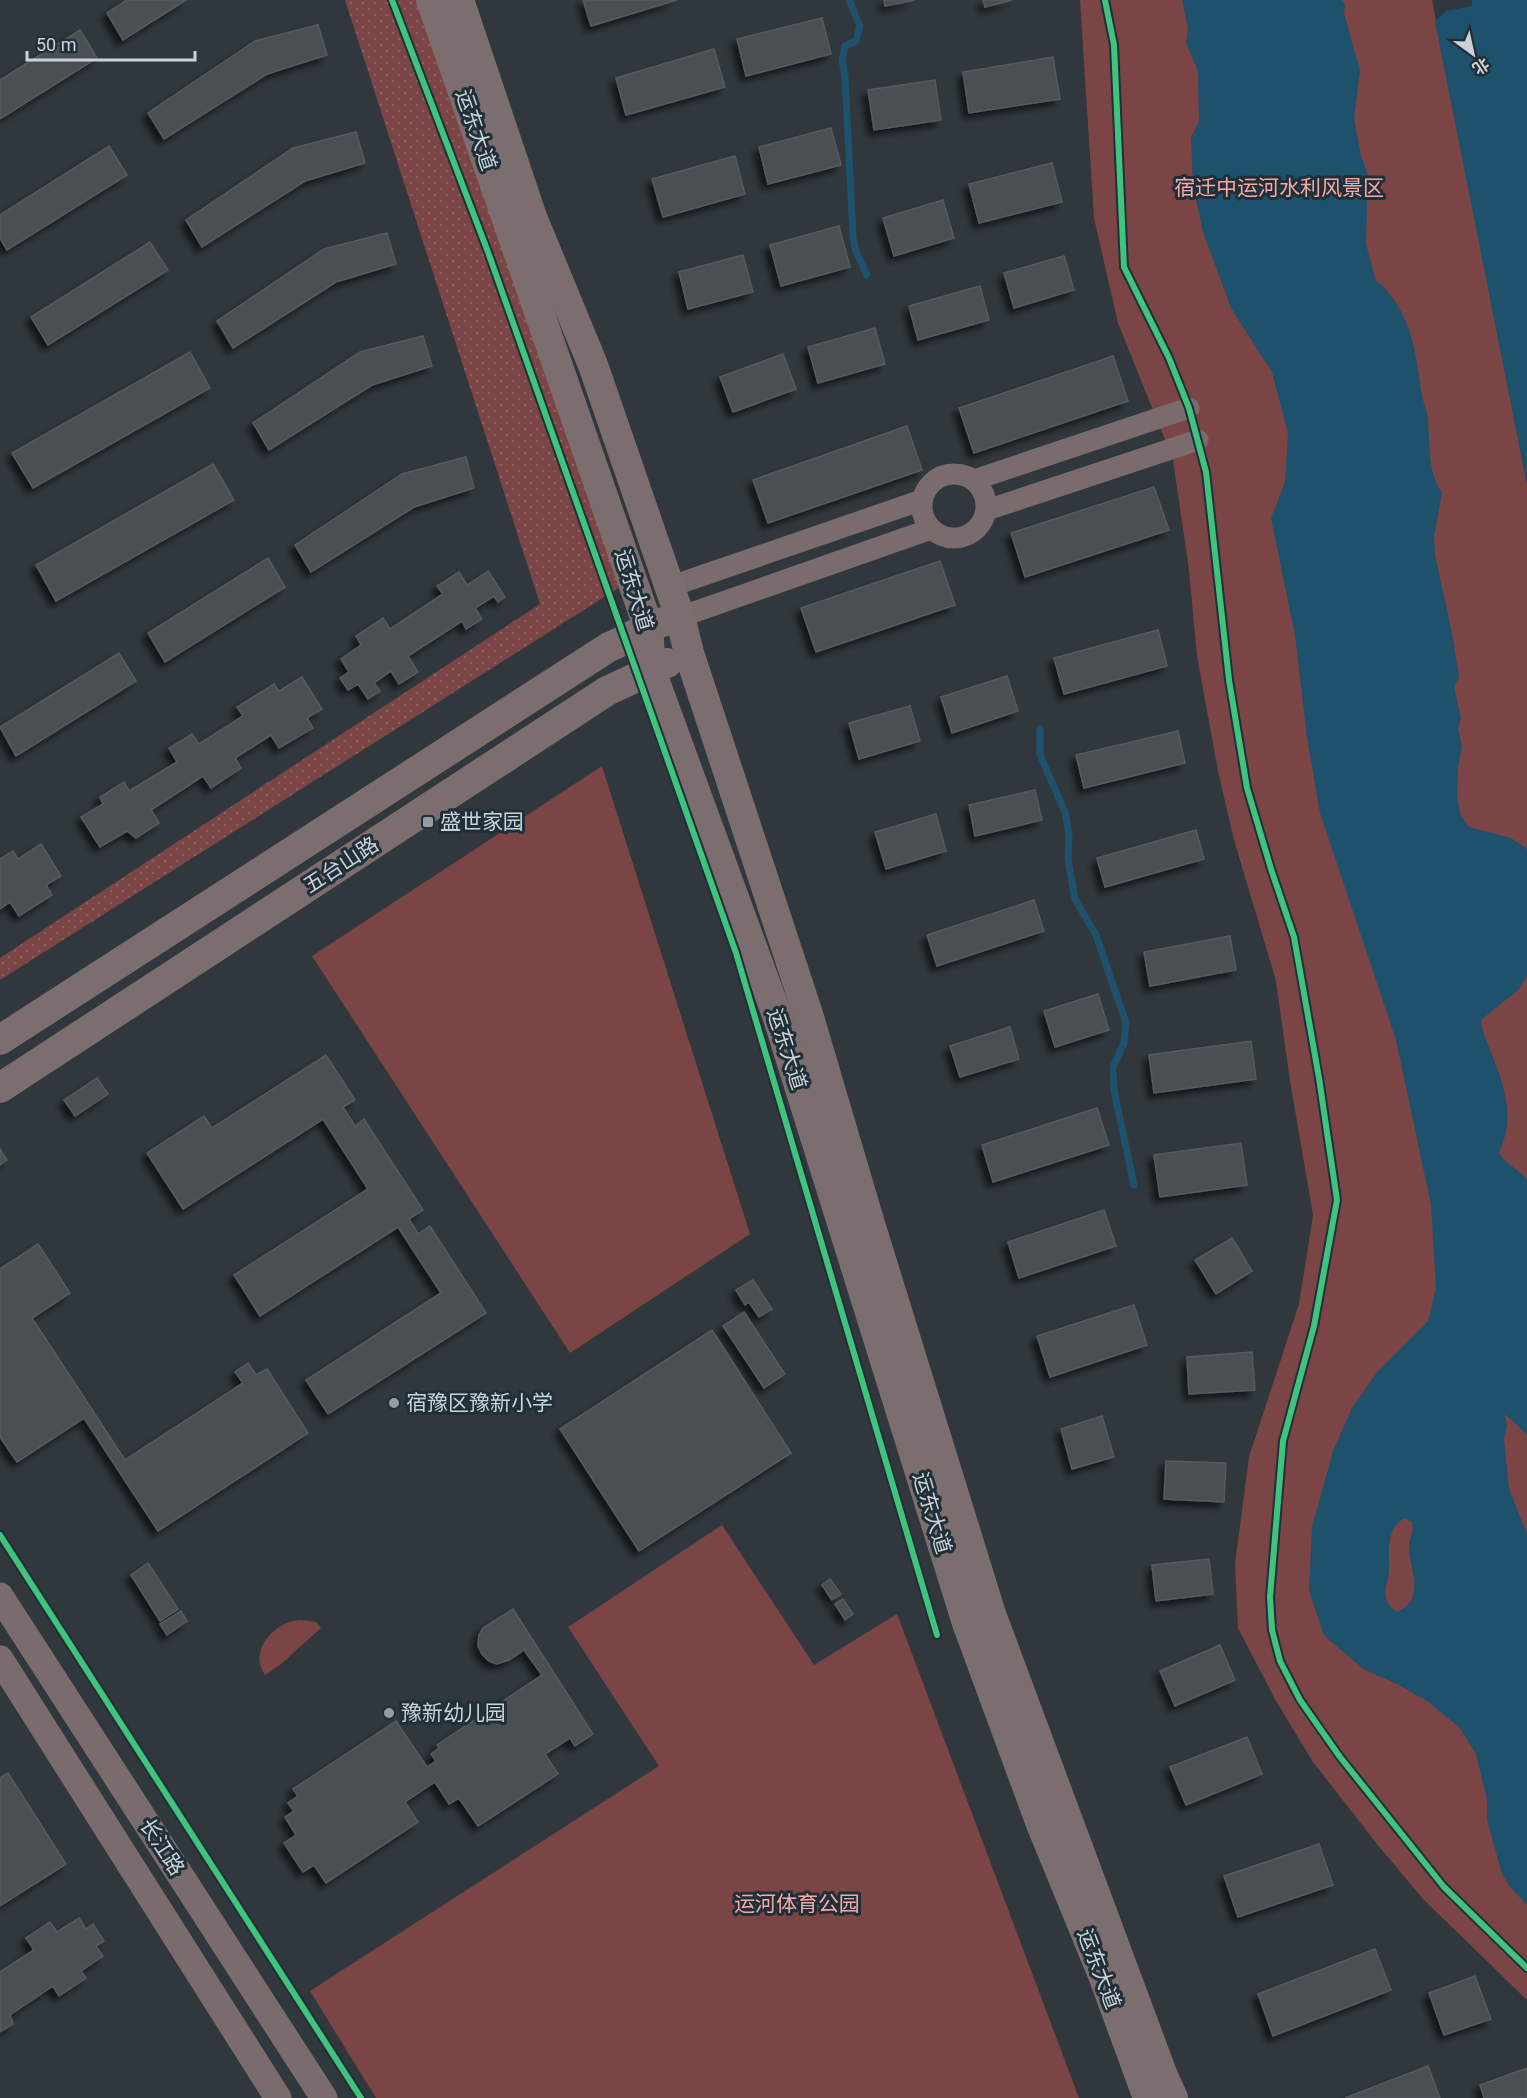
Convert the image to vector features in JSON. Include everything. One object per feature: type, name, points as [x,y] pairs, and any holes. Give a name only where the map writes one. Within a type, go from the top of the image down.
[{"type":"main road","name":"运东大道","points":[[431,0],[648,626],[651,671],[777,1015],[967,1623],[1041,1824],[1103,1975],[1148,2098]]},
{"type":"main road","name":"运东大道","points":[[459,0],[532,217],[593,365],[680,617],[689,653],[808,1014],[875,1239],[992,1614],[1173,2098]]},
{"type":"main road","name":"五台山路","points":[[0,1040],[598,654],[627,640],[648,626],[680,617]]},
{"type":"main road","name":"五台山路","points":[[0,1088],[607,691],[689,653]]},
{"type":"street","points":[[974,480],[1188,408]]},
{"type":"street","points":[[987,510],[1198,440]]},
{"type":"street","points":[[953,473],[974,480],[982,488],[986,499],[987,510],[984,520],[978,529],[960,538],[940,535],[925,521],[922,500],[926,491],[942,476],[953,473]]},
{"type":"street","points":[[669,587],[922,500]]},
{"type":"street","points":[[680,617],[932,529]]},
{"type":"street","name":"长江路","points":[[0,1596],[324,2098]]},
{"type":"street","name":"长江路","points":[[0,1659],[278,2098]]},
{"type":"green space","points":[[345,0],[438,0],[631,580],[0,980],[0,958],[540,604]]},
{"type":"green space","name":"宿迁中运河水利风景区","points":[[1080,0],[1432,0],[1527,484],[1527,2000],[1423,1899],[1313,1762],[1276,1701],[1238,1628],[1235,1564],[1249,1457],[1299,1304],[1313,1215],[1276,981],[1234,840],[1218,771],[1197,656],[1189,570],[1173,460],[1118,323],[1094,218]]},
{"type":"green space","points":[[602,766],[750,1234],[570,1353],[312,956]]},
{"type":"green space","name":"运河体育公园","points":[[722,1525],[814,1665],[897,1614],[1079,2098],[376,2098],[310,1991],[659,1766],[568,1627]]},
{"type":"green space","points":[[301,1620],[316,1622],[321,1628],[280,1665],[265,1675],[260,1666],[260,1656],[267,1639],[282,1625]]},
{"type":"water","points":[[1182,0],[1342,0],[1345,5],[1344,13],[1360,71],[1354,119],[1361,156],[1371,183],[1367,202],[1366,244],[1376,281],[1394,300],[1410,334],[1427,413],[1431,465],[1442,493],[1434,536],[1435,555],[1459,677],[1454,687],[1461,718],[1458,728],[1462,746],[1458,767],[1457,795],[1460,814],[1469,827],[1511,838],[1527,849],[1527,976],[1518,990],[1481,1020],[1504,1089],[1506,1102],[1507,1126],[1499,1152],[1504,1160],[1527,1180],[1527,1435],[1505,1414],[1507,1426],[1504,1439],[1509,1489],[1527,1534],[1527,1905],[1502,1874],[1487,1820],[1487,1799],[1476,1754],[1460,1728],[1427,1701],[1363,1669],[1324,1635],[1309,1591],[1312,1527],[1333,1451],[1352,1408],[1377,1372],[1428,1321],[1436,1288],[1431,1205],[1396,1040],[1320,813],[1307,737],[1295,635],[1271,518],[1285,482],[1288,433],[1272,372],[1231,308],[1203,232],[1193,185],[1191,137],[1199,122],[1198,71],[1186,43],[1188,28]],"holes":[[[1405,1518],[1412,1522],[1413,1530],[1409,1549],[1414,1592],[1406,1607],[1397,1612],[1388,1604],[1386,1594],[1391,1535],[1398,1523]]]},
{"type":"water","points":[[1472,0],[1527,0],[1527,484],[1435,22],[1446,11],[1472,6]]},
{"type":"building","points":[[127,0],[186,0],[123,40],[107,13]]},
{"type":"building","points":[[583,0],[677,0],[591,26]]},
{"type":"building","points":[[884,0],[915,0],[885,6]]},
{"type":"building","points":[[983,0],[1012,0],[985,7]]},
{"type":"building","points":[[822,18],[831,54],[746,76],[737,39]]},
{"type":"building","points":[[318,25],[327,55],[267,74],[164,139],[148,113],[255,41]]},
{"type":"building","points":[[80,30],[97,58],[0,119],[0,80]]},
{"type":"building","points":[[714,49],[725,87],[626,115],[616,78]]},
{"type":"building","points":[[1053,57],[1060,99],[969,113],[963,72]]},
{"type":"building","points":[[935,80],[941,120],[874,130],[868,90]]},
{"type":"building","points":[[831,128],[841,165],[768,184],[759,147]]},
{"type":"building","points":[[356,132],[365,163],[305,181],[202,247],[186,220],[293,148]]},
{"type":"building","points":[[109,146],[127,175],[7,250],[0,238],[0,215]]},
{"type":"building","points":[[735,156],[745,194],[663,217],[652,179]]},
{"type":"building","points":[[1052,163],[1062,202],[979,223],[969,184]]},
{"type":"building","points":[[943,200],[954,238],[894,256],[883,218]]},
{"type":"building","points":[[839,226],[850,267],[781,286],[770,245]]},
{"type":"building","points":[[387,233],[396,264],[336,282],[233,348],[217,321],[324,249]]},
{"type":"building","points":[[150,242],[168,270],[48,345],[31,317]]},
{"type":"building","points":[[743,255],[753,292],[688,309],[679,272]]},
{"type":"building","points":[[1064,256],[1074,290],[1014,308],[1004,273]]},
{"type":"building","points":[[980,286],[989,320],[918,340],[909,306]]},
{"type":"building","points":[[875,328],[885,364],[818,383],[808,347]]},
{"type":"building","points":[[423,336],[432,366],[372,385],[269,450],[253,423],[360,352]]},
{"type":"building","points":[[190,352],[210,388],[33,488],[12,453]]},
{"type":"building","points":[[783,354],[796,389],[733,412],[720,377]]},
{"type":"building","points":[[1113,356],[1128,401],[974,453],[959,408]]},
{"type":"building","points":[[907,426],[922,470],[768,523],[753,480]]},
{"type":"building","points":[[466,457],[474,488],[414,507],[311,572],[295,545],[402,474]]},
{"type":"building","points":[[213,464],[234,500],[56,601],[36,565]]},
{"type":"building","points":[[1154,487],[1169,530],[1025,577],[1011,533]]},
{"type":"building","points":[[268,558],[285,587],[165,662],[148,633]]},
{"type":"building","points":[[940,561],[955,605],[816,652],[801,608]]},
{"type":"building","points":[[488,571],[505,597],[498,602],[494,596],[475,608],[482,619],[466,629],[462,621],[408,656],[418,672],[399,684],[391,671],[374,683],[380,691],[368,699],[358,684],[348,690],[340,678],[349,672],[341,659],[361,645],[356,636],[383,618],[390,629],[443,594],[437,586],[459,572],[467,585]]},
{"type":"building","points":[[1158,630],[1167,666],[1064,694],[1054,658]]},
{"type":"building","points":[[119,653],[136,681],[16,756],[0,727]]},
{"type":"building","points":[[1007,676],[1018,711],[952,733],[941,697]]},
{"type":"building","points":[[302,677],[322,709],[307,718],[313,728],[279,748],[271,735],[235,758],[241,768],[211,788],[203,776],[151,810],[159,823],[136,838],[127,831],[100,847],[81,817],[103,804],[100,797],[124,782],[129,791],[177,762],[169,748],[192,734],[199,744],[243,716],[237,707],[274,684],[279,691]]},
{"type":"building","points":[[910,706],[920,741],[859,759],[849,723]]},
{"type":"building","points":[[1178,731],[1185,763],[1084,788],[1076,755]]},
{"type":"building","points":[[1035,790],[1042,820],[975,836],[969,805]]},
{"type":"building","points":[[936,814],[946,851],[886,869],[875,832]]},
{"type":"building","points":[[1196,830],[1204,859],[1105,887],[1097,858]]},
{"type":"building","points":[[41,844],[61,876],[46,885],[52,895],[19,916],[10,902],[0,909],[0,859],[13,851],[18,859]]},
{"type":"building","points":[[1034,900],[1044,931],[937,966],[927,935]]},
{"type":"building","points":[[1230,936],[1236,970],[1150,986],[1144,952]]},
{"type":"building","points":[[1098,994],[1109,1030],[1055,1047],[1044,1011]]},
{"type":"building","points":[[1010,1027],[1019,1059],[960,1077],[950,1046]]},
{"type":"building","points":[[1251,1041],[1256,1079],[1154,1093],[1149,1055]]},
{"type":"building","points":[[326,1055],[355,1100],[343,1107],[355,1126],[364,1119],[423,1210],[409,1219],[418,1234],[430,1226],[486,1313],[328,1414],[306,1380],[441,1293],[398,1227],[260,1316],[234,1275],[368,1189],[323,1119],[183,1209],[147,1153],[204,1116],[212,1128]]},
{"type":"building","points":[[97,1078],[108,1094],[75,1116],[64,1100]]},
{"type":"building","points":[[1097,1108],[1109,1145],[993,1182],[982,1145]]},
{"type":"building","points":[[1241,1143],[1247,1185],[1160,1197],[1154,1155]]},
{"type":"building","points":[[0,1149],[7,1160],[0,1165]]},
{"type":"building","points":[[1104,1210],[1116,1246],[1019,1278],[1008,1242]]},
{"type":"building","points":[[1232,1238],[1252,1271],[1216,1294],[1195,1260]]},
{"type":"building","points":[[38,1244],[70,1293],[32,1318],[125,1460],[243,1383],[235,1372],[248,1363],[256,1375],[267,1369],[308,1433],[158,1531],[84,1418],[17,1462],[0,1437],[0,1269]]},
{"type":"building","points":[[753,1280],[772,1309],[759,1317],[749,1302],[745,1305],[736,1290]]},
{"type":"building","points":[[1134,1305],[1147,1345],[1050,1377],[1037,1336]]},
{"type":"building","points":[[744,1312],[785,1374],[764,1388],[723,1326]]},
{"type":"building","points":[[712,1330],[791,1453],[639,1551],[560,1429]]},
{"type":"building","points":[[1252,1352],[1255,1390],[1189,1394],[1187,1357]]},
{"type":"building","points":[[1102,1416],[1114,1457],[1072,1469],[1061,1429]]},
{"type":"building","points":[[1166,1461],[1226,1463],[1224,1502],[1164,1499]]},
{"type":"building","points":[[1209,1559],[1213,1594],[1156,1601],[1152,1565]]},
{"type":"building","points":[[148,1563],[178,1609],[160,1621],[131,1575]]},
{"type":"building","points":[[830,1579],[841,1594],[832,1600],[822,1585]]},
{"type":"building","points":[[843,1599],[853,1614],[845,1620],[835,1604]]},
{"type":"building","points":[[513,1609],[593,1734],[575,1746],[570,1738],[545,1754],[558,1774],[478,1826],[459,1798],[449,1804],[435,1782],[405,1802],[418,1822],[326,1883],[314,1865],[303,1872],[284,1843],[296,1835],[285,1817],[294,1811],[288,1803],[298,1796],[293,1789],[396,1721],[427,1767],[436,1761],[431,1754],[439,1748],[437,1745],[542,1675],[524,1650],[509,1660],[497,1664],[489,1661],[478,1646],[479,1635],[483,1628]]},
{"type":"building","points":[[181,1611],[187,1621],[167,1635],[160,1624]]},
{"type":"building","points":[[1220,1645],[1235,1680],[1175,1706],[1160,1671]]},
{"type":"building","points":[[1247,1737],[1262,1774],[1186,1805],[1170,1767]]},
{"type":"building","points":[[8,1773],[66,1864],[0,1906],[0,1778]]},
{"type":"building","points":[[1319,1844],[1333,1885],[1238,1917],[1224,1876]]},
{"type":"building","points":[[79,1918],[86,1929],[93,1924],[104,1941],[96,1946],[103,1956],[81,1971],[86,1978],[59,1996],[53,1986],[10,2015],[13,2024],[0,2032],[0,1972],[34,1950],[26,1938],[50,1922],[57,1932]]},
{"type":"building","points":[[1375,1949],[1391,1990],[1273,2036],[1258,1994]]},
{"type":"building","points":[[1475,1976],[1491,2019],[1444,2035],[1429,1993]]},
{"type":"building","points":[[1428,2066],[1440,2098],[1345,2098]]},
{"type":"building","points":[[1527,2068],[1527,2098],[1484,2098],[1480,2085]]},
{"type":"waterway","points":[[849,0],[860,26],[856,41],[845,46],[842,60],[845,76],[853,236],[855,249],[867,275]]},
{"type":"waterway","points":[[1040,729],[1040,755],[1065,812],[1069,835],[1068,859],[1075,899],[1096,935],[1126,1023],[1124,1043],[1113,1067],[1114,1090],[1134,1185]]},
{"type":"cycle path","points":[[392,0],[488,252],[736,953],[937,1635]]},
{"type":"cycle path","points":[[1105,0],[1114,45],[1124,267],[1169,358],[1189,408],[1206,472],[1229,680],[1247,788],[1294,937],[1319,1078],[1337,1200],[1314,1326],[1283,1441],[1270,1597],[1272,1630],[1280,1661],[1300,1700],[1340,1757],[1444,1887],[1527,1968]]},
{"type":"cycle path","points":[[0,1535],[361,2098]]},
{"type":"place","name":"盛世家园","points":[[428,822]]},
{"type":"place","name":"宿豫区豫新小学","points":[[394,1403]]},
{"type":"place","name":"豫新幼儿园","points":[[389,1713]]}]
